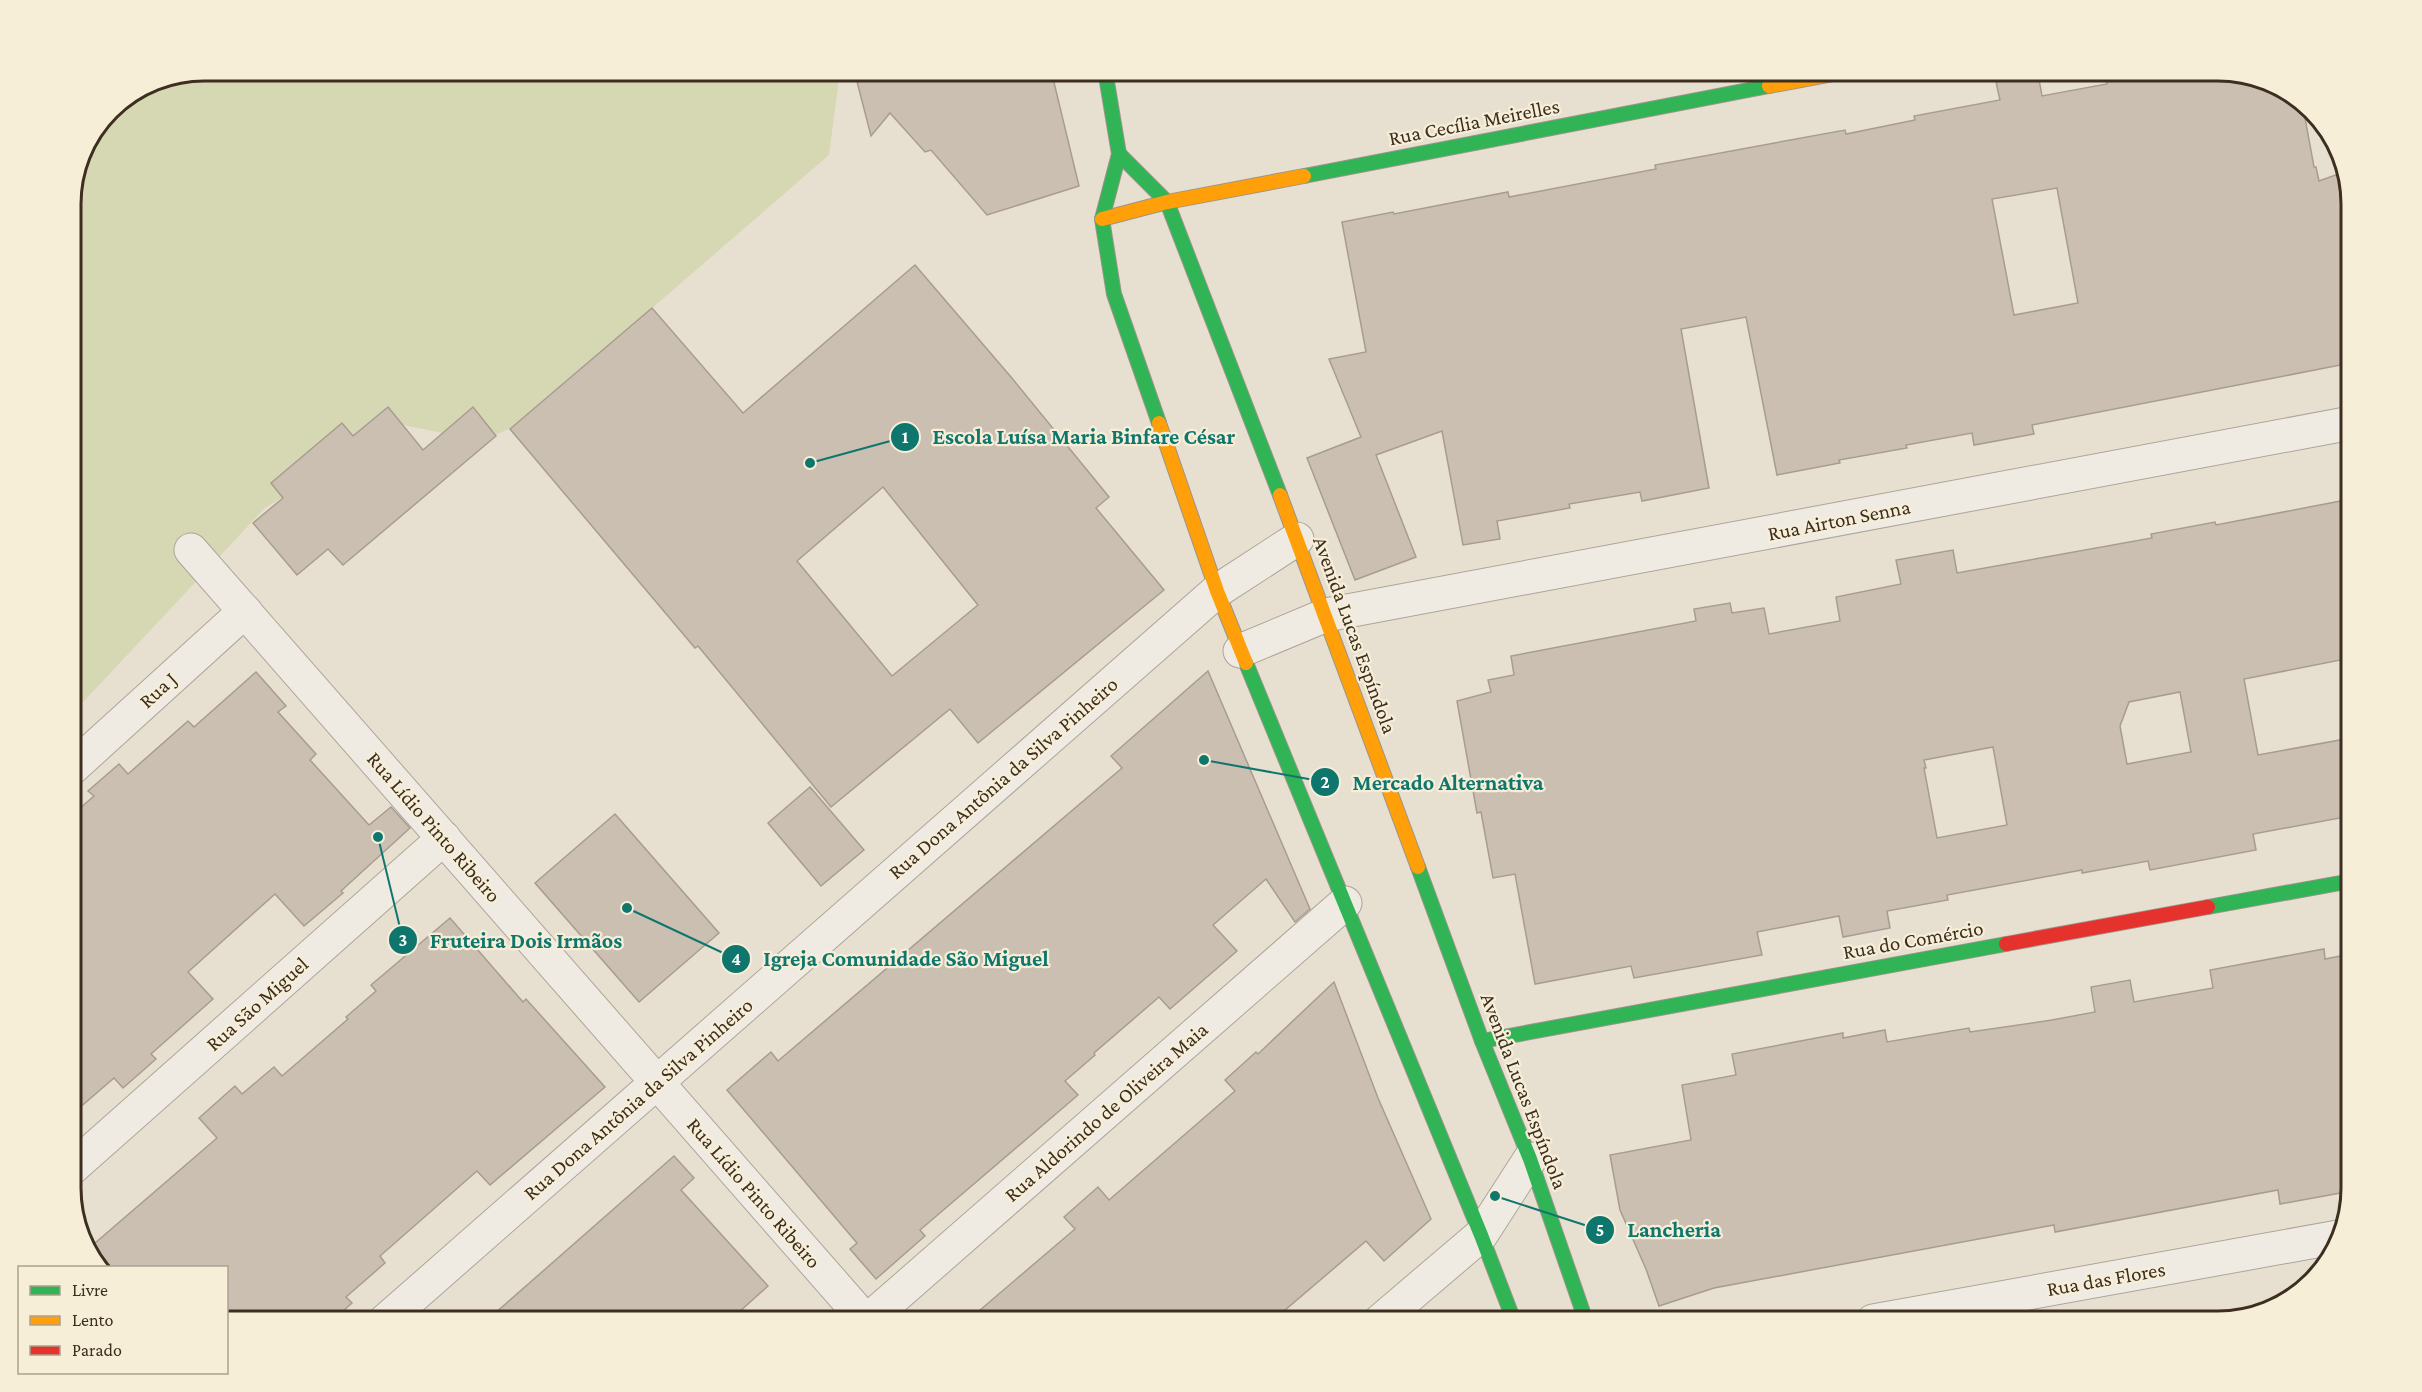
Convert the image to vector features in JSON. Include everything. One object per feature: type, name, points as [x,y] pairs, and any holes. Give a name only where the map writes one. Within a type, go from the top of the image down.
[{"type":"street","points":[[1107,81],[1119,154],[1102,219],[1114,294],[1240,651],[1481,1235],[1510,1311]]},
{"type":"street","name":"Rua Cecília Meirelles","points":[[1102,219],[1167,202],[1798,81]]},
{"type":"street","points":[[1119,154],[1167,202]]},
{"type":"street","name":"Avenida Lucas Espíndola","points":[[1167,202],[1326,615],[1482,1041],[1530,1160],[1582,1311]]},
{"type":"street","name":"Rua Airton Senna","points":[[1240,651],[1326,615],[2341,425]]},
{"type":"street","name":"Rua Dona Antônia da Silva Pinheiro","points":[[397,1311],[1217,591],[1297,539]]},
{"type":"street","name":"Rua Lídio Pinto Ribeiro","points":[[191,550],[857,1311]]},
{"type":"street","name":"Rua J","points":[[81,760],[245,611]]},
{"type":"street","name":"Rua São Miguel","points":[[81,1160],[444,838]]},
{"type":"street","name":"Rua do Comércio","points":[[1482,1041],[2341,883]]},
{"type":"street","name":"Rua Aldorindo de Oliveira Maia","points":[[880,1311],[1345,903]]},
{"type":"street","points":[[1393,1311],[1481,1235],[1530,1160]]},
{"type":"street","name":"Rua das Flores","points":[[1933,1311],[2330,1238]]},
{"type":"green space","points":[[196,81],[839,81],[829,155],[517,425],[482,441],[398,424],[265,508],[81,704],[81,196],[85,172],[97,142],[106,129],[129,106],[157,90]]},
{"type":"building","points":[[857,81],[1054,81],[1079,186],[987,215],[931,150],[925,152],[890,113],[871,136]]},
{"type":"building","points":[[2001,81],[2039,81],[2042,96],[2107,84],[2106,81],[2218,81],[2250,85],[2265,90],[2293,106],[2305,117],[2314,167],[2316,167],[2319,181],[2337,174],[2339,180],[2341,196],[2341,365],[2032,425],[2034,434],[1974,445],[1972,433],[1906,445],[1907,448],[1839,460],[1840,463],[1777,475],[1746,317],[1681,329],[1709,488],[1642,501],[1640,492],[1569,504],[1570,508],[1497,521],[1500,539],[1463,545],[1442,431],[1376,455],[1416,557],[1355,580],[1307,458],[1361,437],[1329,359],[1366,352],[1342,222],[1508,192],[1509,197],[1656,169],[1655,165],[1845,130],[1846,134],[1915,120],[1914,116],[2000,100],[1996,82]],"holes":[[[2057,188],[2078,303],[2014,315],[1992,199]]]},
{"type":"building","points":[[915,265],[1109,497],[1096,508],[1164,590],[978,743],[950,709],[831,807],[698,646],[695,648],[510,429],[652,308],[743,413]],"holes":[[[883,487],[978,605],[892,676],[797,561]]]},
{"type":"building","points":[[388,407],[423,450],[473,407],[496,436],[343,565],[328,549],[297,575],[253,523],[283,498],[271,483],[342,423],[353,436]]},
{"type":"building","points":[[2341,501],[2341,660],[2244,679],[2258,755],[2341,740],[2341,818],[2253,834],[2256,850],[2150,870],[2148,861],[2082,873],[2082,870],[1947,895],[1948,900],[1887,911],[1890,928],[1843,937],[1839,916],[1757,932],[1762,955],[1634,978],[1631,966],[1535,984],[1515,874],[1493,878],[1481,812],[1477,813],[1457,701],[1491,692],[1488,680],[1514,675],[1511,656],[1696,621],[1694,609],[1730,603],[1732,613],[1764,608],[1769,634],[1840,621],[1836,597],[1901,584],[1896,560],[1953,550],[1957,573],[2152,538],[2151,534],[2215,522],[2216,525]],"holes":[[[2180,692],[2191,752],[2127,764],[2120,726],[2129,702]],[[1993,747],[2007,825],[1937,838],[1924,760]]]},
{"type":"building","points":[[1208,671],[1310,909],[1295,922],[1266,879],[1213,925],[1237,951],[1170,1009],[1159,997],[1094,1053],[1095,1055],[1065,1081],[1078,1095],[920,1230],[925,1236],[876,1279],[850,1249],[857,1243],[727,1090],[771,1052],[778,1061],[1122,768],[1111,756]]},
{"type":"building","points":[[256,672],[286,706],[278,712],[316,754],[310,760],[369,825],[391,807],[410,828],[341,891],[343,893],[304,926],[275,894],[188,972],[213,999],[151,1054],[156,1059],[123,1088],[114,1078],[81,1106],[81,807],[94,796],[88,791],[119,764],[128,774],[188,721],[194,727]]},
{"type":"building","points":[[810,787],[864,850],[821,886],[768,823]]},
{"type":"building","points":[[615,814],[719,933],[639,1002],[535,883]]},
{"type":"building","points":[[450,918],[523,1002],[526,999],[605,1087],[490,1185],[477,1171],[380,1256],[385,1263],[346,1297],[352,1303],[343,1311],[228,1311],[228,1266],[109,1266],[95,1243],[217,1138],[199,1118],[235,1086],[242,1094],[274,1067],[282,1076],[348,1019],[346,1017],[376,991],[371,985]]},
{"type":"building","points":[[2324,949],[2325,959],[2341,956],[2341,1193],[2280,1204],[2278,1190],[2055,1232],[2054,1225],[1714,1288],[1659,1306],[1646,1269],[1620,1210],[1610,1155],[1691,1140],[1682,1085],[1736,1075],[1732,1054],[1843,1033],[1843,1038],[1885,1030],[1887,1042],[1969,1028],[1970,1032],[2052,1020],[2095,1012],[2091,987],[2130,980],[2134,1002],[2213,988],[2210,970]]},
{"type":"building","points":[[1334,982],[1378,1098],[1431,1219],[1384,1261],[1366,1241],[1284,1311],[979,1311],[1075,1229],[1064,1217],[1098,1187],[1109,1200],[1235,1091],[1225,1080],[1256,1052],[1258,1054]]},
{"type":"building","points":[[674,1156],[694,1178],[681,1190],[768,1286],[740,1311],[498,1311]]},
{"type":"traffic: fast","points":[[1107,81],[1119,154],[1102,219],[1114,294],[1159,423]]},
{"type":"traffic: fast","points":[[1304,176],[1769,86]]},
{"type":"traffic: fast","points":[[1119,154],[1167,202],[1280,495]]},
{"type":"traffic: fast","points":[[1246,663],[1510,1311]]},
{"type":"traffic: fast","points":[[1418,867],[1482,1041],[1530,1159],[1583,1311]]},
{"type":"traffic: fast","points":[[2208,907],[2341,883]]},
{"type":"traffic: fast","points":[[1482,1041],[2006,944]]},
{"type":"traffic: slow","points":[[1769,86],[1796,81]]},
{"type":"traffic: slow","points":[[1102,219],[1167,202],[1304,176]]},
{"type":"traffic: slow","points":[[1159,423],[1217,591],[1246,663]]},
{"type":"traffic: slow","points":[[1280,495],[1418,867]]},
{"type":"traffic: jam","points":[[2006,944],[2208,907]]},
{"type":"place","name":"Escola Luísa Maria Binfare César","points":[[810,463]]},
{"type":"place","name":"Mercado Alternativa","points":[[1204,760]]},
{"type":"place","name":"Fruteira Dois Irmãos","points":[[378,837]]},
{"type":"place","name":"Igreja Comunidade São Miguel","points":[[627,908]]},
{"type":"place","name":"Lancheria","points":[[1495,1196]]}]
